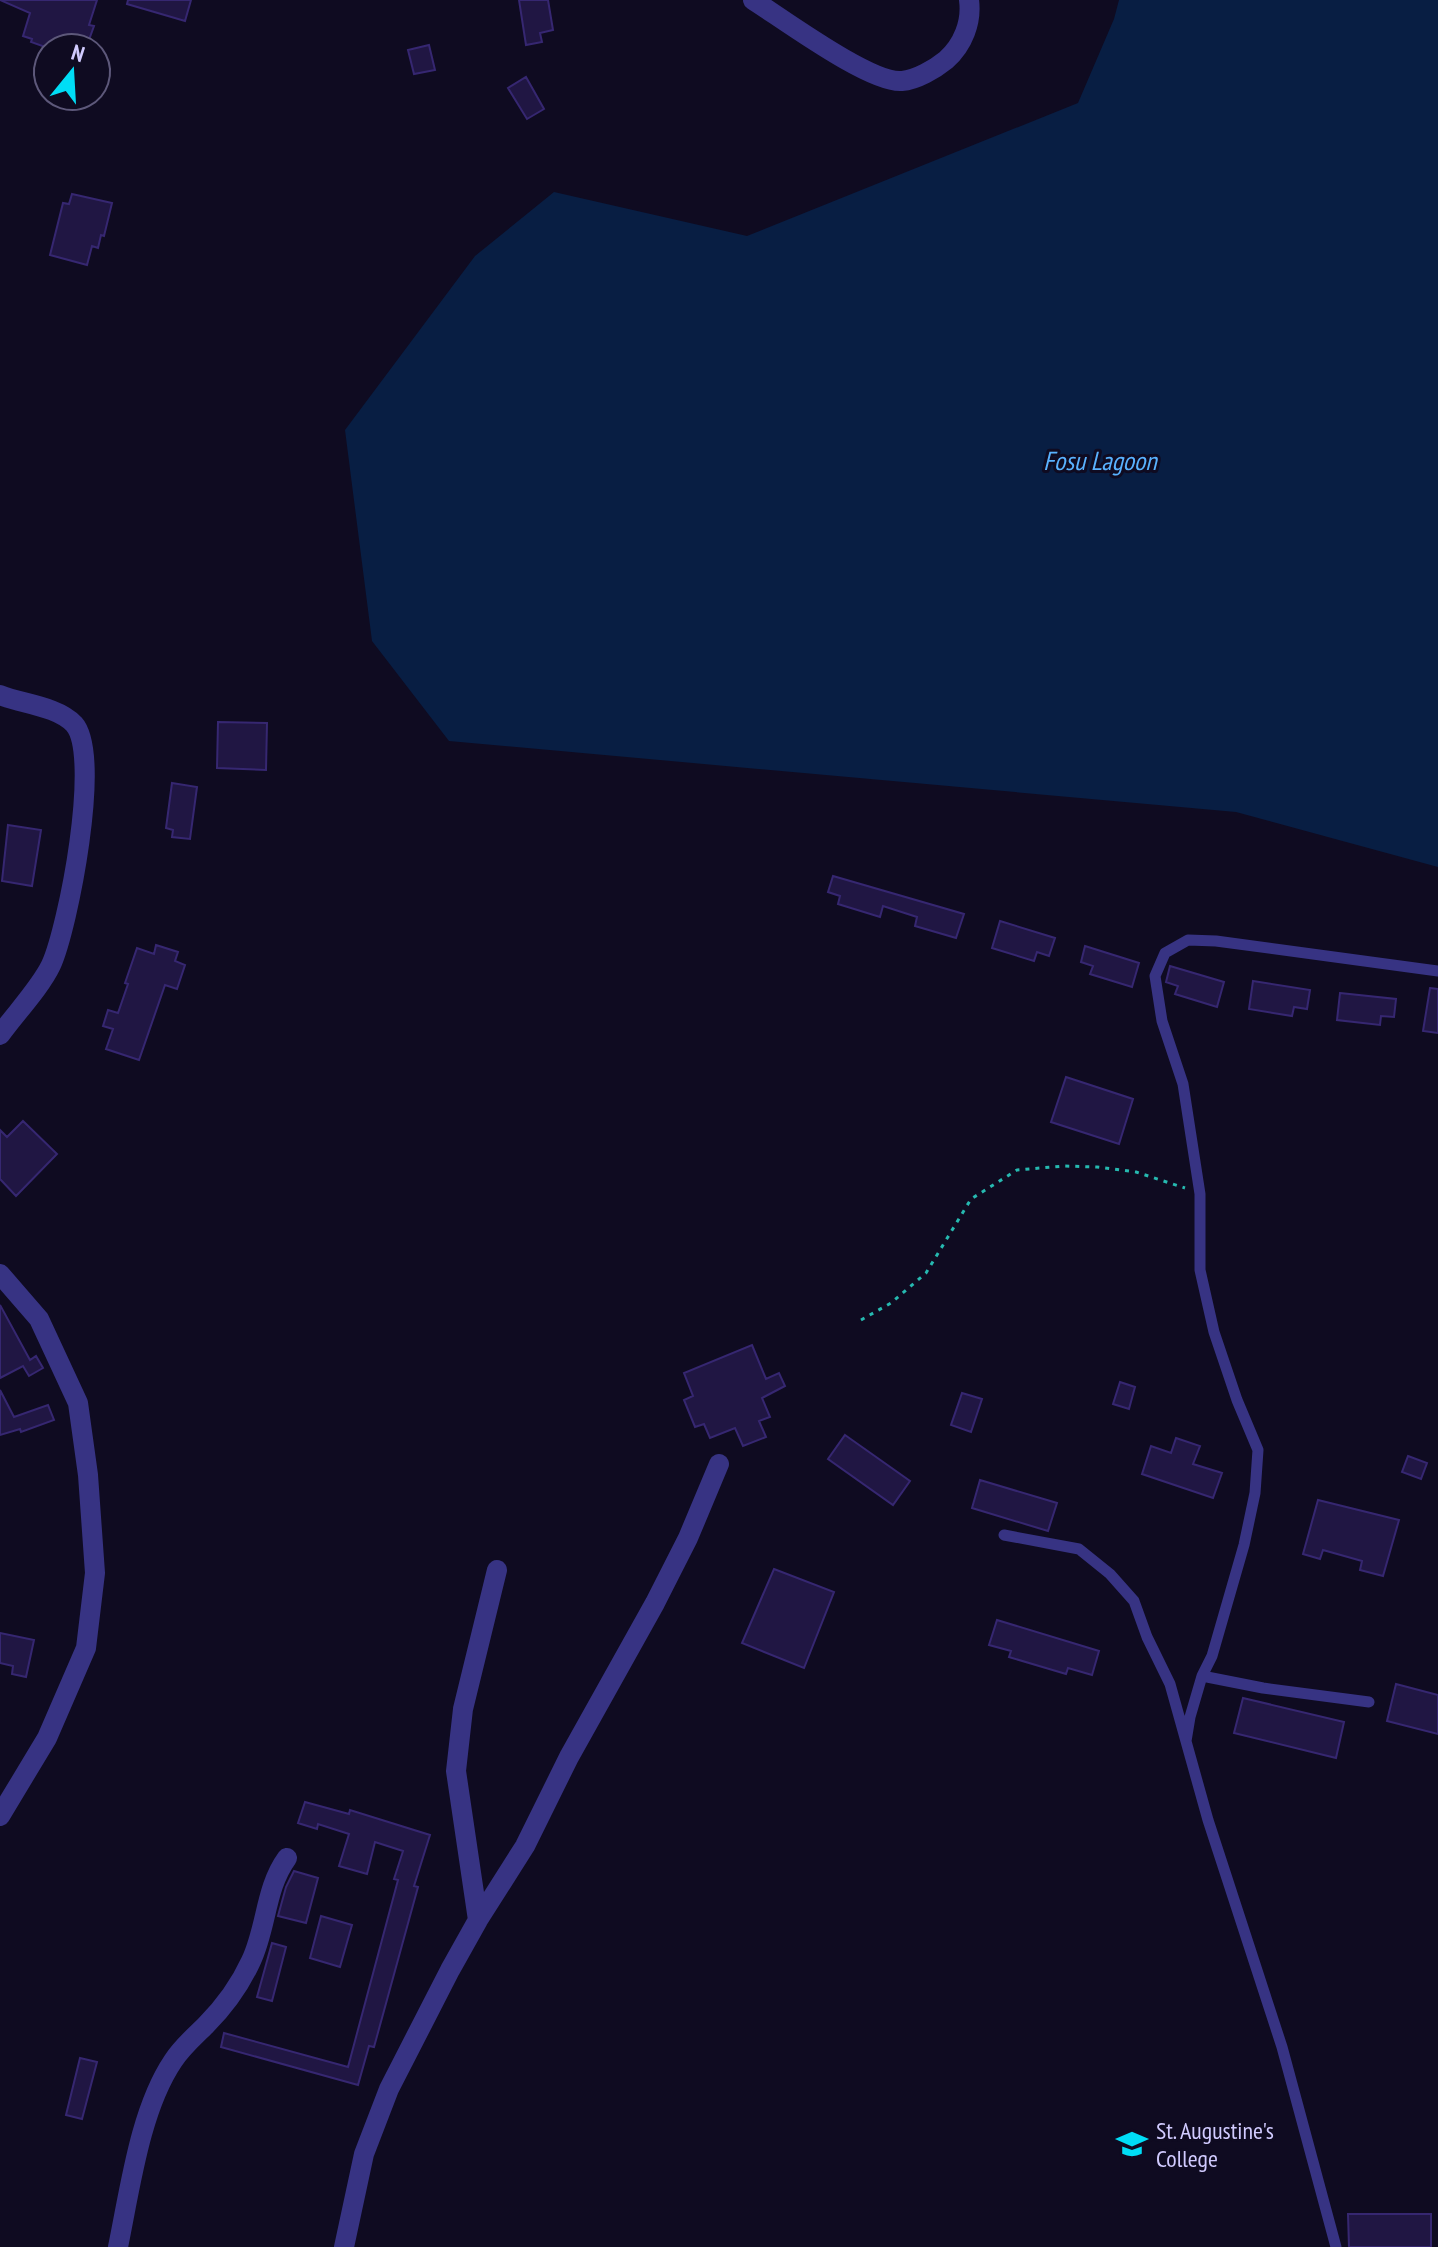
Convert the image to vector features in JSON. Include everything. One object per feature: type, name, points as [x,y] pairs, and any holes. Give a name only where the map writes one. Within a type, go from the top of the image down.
[{"type":"street","points":[[753,0],[874,76],[902,82],[924,74],[957,49],[971,14],[969,0]]},
{"type":"street","points":[[0,695],[59,714],[76,726],[82,751],[84,799],[71,901],[50,966],[0,1035]]},
{"type":"street","points":[[0,1274],[39,1319],[78,1403],[88,1475],[95,1573],[86,1648],[47,1738],[0,1816]]},
{"type":"street","points":[[344,2247],[364,2154],[389,2089],[478,1920],[525,1846],[569,1757],[655,1603],[688,1538],[719,1464]]},
{"type":"street","points":[[478,1920],[456,1771],[463,1709],[497,1570]]},
{"type":"street","points":[[118,2247],[145,2122],[158,2086],[185,2044],[235,1992],[253,1957],[275,1874],[287,1858]]},
{"type":"lane","points":[[1186,1741],[1202,1676],[1212,1656],[1244,1545],[1255,1493],[1258,1450],[1214,1332],[1200,1270],[1200,1194],[1183,1084],[1162,1021],[1155,976],[1165,953],[1188,940],[1216,941],[1438,971]]},
{"type":"lane","points":[[1004,1535],[1079,1549],[1110,1574],[1134,1601],[1170,1684],[1208,1820],[1278,2034],[1336,2247]]},
{"type":"lane","points":[[1202,1676],[1263,1688],[1369,1702]]},
{"type":"path","points":[[861,1320],[891,1303],[926,1273],[971,1199],[1017,1170],[1064,1166],[1136,1172],[1200,1194]]},
{"type":"water","name":"Fosu Lagoon","points":[[1119,0],[1438,0],[1438,867],[1236,812],[449,741],[372,641],[345,430],[475,256],[554,192],[747,236],[1078,103]]},
{"type":"building","points":[[0,0],[97,0],[89,25],[94,26],[92,32],[32,32],[32,39],[23,36],[30,13]]},
{"type":"building","points":[[128,0],[191,0],[185,21],[127,4]]},
{"type":"building","points":[[519,0],[548,0],[553,30],[540,33],[542,42],[526,45]]},
{"type":"building","points":[[429,45],[435,70],[414,74],[408,50]]},
{"type":"building","points":[[526,77],[544,109],[527,119],[508,88]]},
{"type":"building","points":[[72,194],[112,203],[104,236],[101,235],[98,248],[92,246],[87,265],[50,255],[63,203],[69,204]]},
{"type":"building","points":[[218,722],[267,723],[266,770],[217,768]]},
{"type":"building","points":[[172,783],[197,787],[190,839],[172,837],[173,830],[166,828]]},
{"type":"building","points":[[8,825],[41,830],[32,886],[2,881]]},
{"type":"building","points":[[833,876],[964,914],[956,938],[915,926],[917,917],[883,906],[880,917],[838,904],[840,896],[828,892]]},
{"type":"building","points":[[1000,921],[1055,938],[1049,956],[1037,952],[1034,961],[992,948]]},
{"type":"building","points":[[156,945],[178,952],[175,961],[185,965],[177,989],[165,985],[139,1060],[106,1049],[113,1029],[103,1026],[108,1010],[118,1013],[137,948],[154,954]]},
{"type":"building","points":[[1085,946],[1139,963],[1132,987],[1090,974],[1093,966],[1081,962]]},
{"type":"building","points":[[1170,966],[1224,982],[1217,1007],[1175,994],[1178,986],[1166,982]]},
{"type":"building","points":[[1253,981],[1310,990],[1307,1009],[1294,1007],[1292,1016],[1249,1009]]},
{"type":"building","points":[[1430,988],[1438,989],[1438,1033],[1423,1031]]},
{"type":"building","points":[[1340,993],[1396,999],[1394,1017],[1381,1016],[1380,1025],[1337,1020]]},
{"type":"building","points":[[1066,1077],[1133,1099],[1119,1144],[1051,1122]]},
{"type":"building","points":[[23,1121],[57,1154],[16,1196],[0,1179],[0,1130],[7,1137]]},
{"type":"building","points":[[0,1305],[30,1360],[36,1356],[43,1368],[29,1376],[23,1366],[0,1378]]},
{"type":"building","points":[[752,1345],[766,1379],[779,1373],[785,1386],[762,1398],[770,1417],[759,1421],[766,1437],[743,1446],[735,1428],[710,1438],[704,1424],[695,1427],[684,1400],[693,1396],[684,1373]]},
{"type":"building","points":[[1120,1382],[1135,1387],[1129,1409],[1113,1404]]},
{"type":"building","points":[[0,1390],[14,1417],[48,1405],[54,1420],[21,1432],[20,1429],[0,1435]]},
{"type":"building","points":[[962,1393],[982,1399],[971,1432],[951,1425]]},
{"type":"building","points":[[845,1435],[910,1481],[893,1505],[828,1459]]},
{"type":"building","points":[[1176,1438],[1200,1446],[1193,1464],[1222,1473],[1213,1498],[1142,1474],[1151,1446],[1171,1453]]},
{"type":"building","points":[[1408,1456],[1427,1463],[1421,1479],[1402,1472]]},
{"type":"building","points":[[980,1480],[1057,1503],[1048,1531],[972,1508]]},
{"type":"building","points":[[1318,1500],[1399,1520],[1383,1576],[1360,1570],[1362,1561],[1323,1550],[1320,1559],[1303,1554]]},
{"type":"building","points":[[774,1569],[834,1592],[804,1668],[742,1643]]},
{"type":"building","points":[[997,1620],[1099,1651],[1092,1675],[1068,1668],[1066,1674],[1009,1657],[1011,1651],[989,1645]]},
{"type":"building","points":[[0,1633],[34,1640],[26,1677],[12,1674],[13,1666],[0,1663]]},
{"type":"building","points":[[1396,1684],[1438,1695],[1438,1734],[1387,1721]]},
{"type":"building","points":[[1243,1698],[1344,1722],[1336,1758],[1234,1733]]},
{"type":"building","points":[[305,1802],[349,1814],[350,1810],[430,1835],[414,1886],[418,1887],[374,2047],[369,2046],[358,2085],[221,2047],[224,2033],[348,2067],[403,1851],[375,1842],[367,1874],[339,1866],[349,1834],[318,1824],[317,1829],[298,1823]]},
{"type":"building","points":[[294,1871],[318,1878],[306,1923],[278,1916]]},
{"type":"building","points":[[321,1916],[352,1925],[340,1967],[310,1958]]},
{"type":"building","points":[[272,1943],[286,1947],[272,2001],[257,1997]]},
{"type":"building","points":[[80,2058],[97,2062],[82,2119],[66,2115]]},
{"type":"building","points":[[1348,2214],[1431,2214],[1431,2247],[1349,2247]]},
{"type":"place","name":"St. Augustine's College","points":[[1132,2144]]}]
